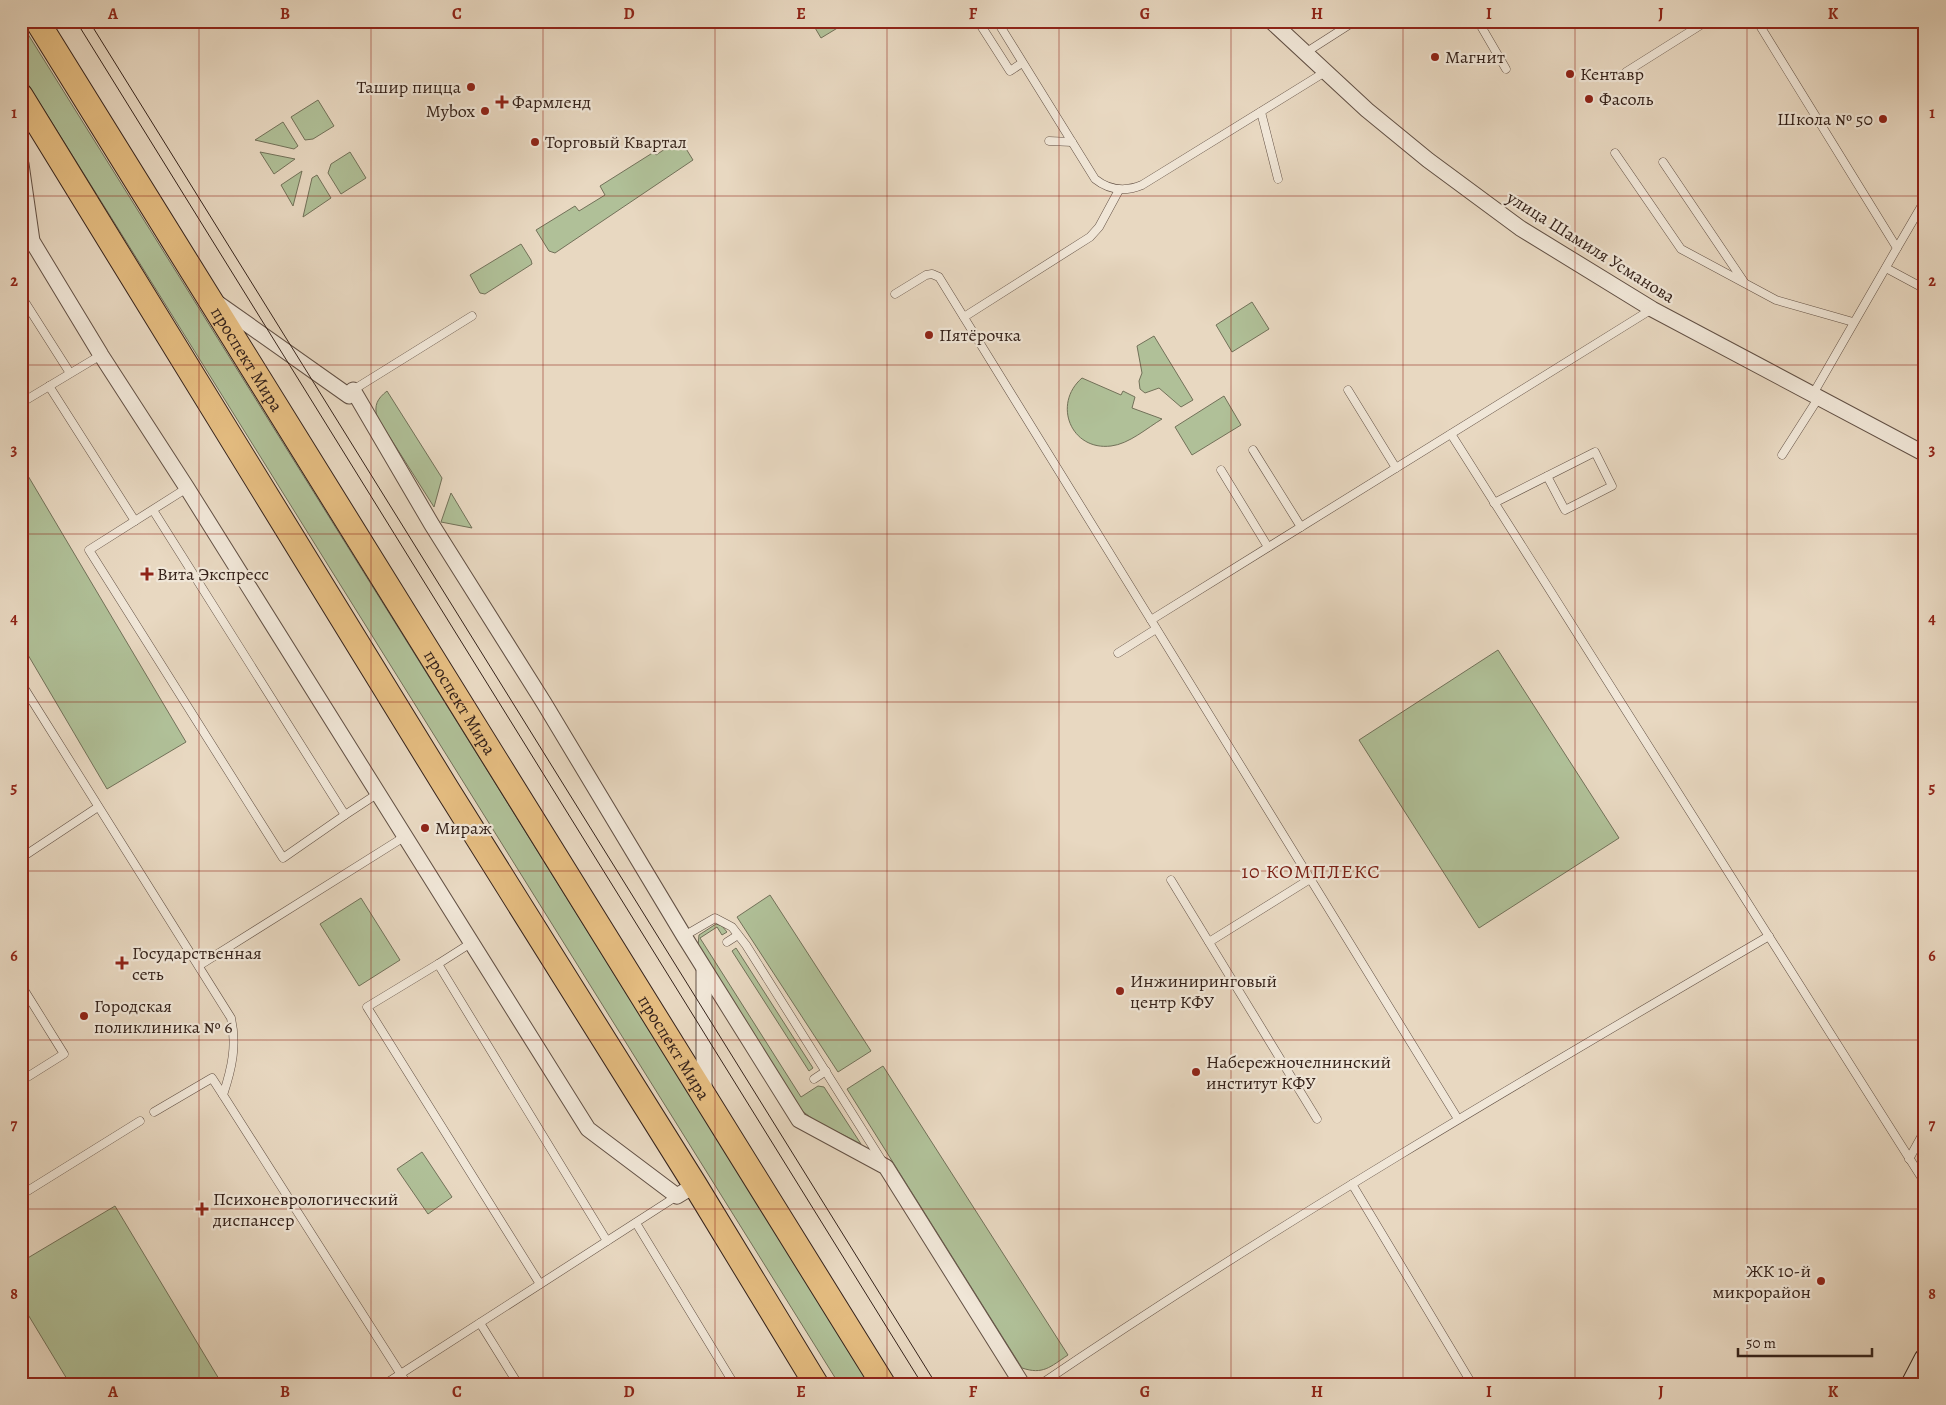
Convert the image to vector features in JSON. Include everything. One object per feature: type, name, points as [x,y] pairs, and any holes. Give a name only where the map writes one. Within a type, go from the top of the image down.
[{"type":"main road","name":"проспект Мира","points":[[38,21],[883,1384]]},
{"type":"main road","points":[[21,96],[447,789],[686,1190],[816,1384]]},
{"type":"main road","points":[[1912,1384],[1925,1360]]},
{"type":"street","name":"улица Шамиля Усманова","points":[[1271,21],[1367,110],[1421,154],[1520,228],[1652,309],[1925,454]]},
{"type":"street","points":[[21,164],[32,241],[588,1129],[686,1190]]},
{"type":"street","points":[[209,297],[350,396],[353,390]]},
{"type":"street","points":[[353,390],[432,525],[534,686],[704,969],[799,1120],[886,1167],[1022,1384]]},
{"type":"street","points":[[704,969],[704,1095]]},
{"type":"lane","points":[[978,21],[1010,71],[1022,63]]},
{"type":"lane","points":[[997,21],[1094,179],[1102,185],[1119,190],[1134,189],[1142,186],[1325,72]]},
{"type":"lane","points":[[1305,53],[1355,21]]},
{"type":"lane","points":[[1478,21],[1506,69]]},
{"type":"lane","points":[[1626,72],[1707,21]]},
{"type":"lane","points":[[1757,21],[1897,248]]},
{"type":"lane","points":[[1261,112],[1278,179]]},
{"type":"lane","points":[[1049,140],[1072,142]]},
{"type":"lane","points":[[1615,153],[1680,249],[1776,300],[1853,322]]},
{"type":"lane","points":[[1663,162],[1745,283]]},
{"type":"lane","points":[[964,317],[1090,237],[1099,227],[1119,190]]},
{"type":"lane","points":[[1782,455],[1816,395],[1853,322],[1925,200]]},
{"type":"lane","points":[[1886,268],[1925,289]]},
{"type":"lane","points":[[895,294],[926,275],[936,275],[939,277],[1458,1119]]},
{"type":"lane","points":[[21,296],[70,373]]},
{"type":"lane","points":[[1151,620],[1652,309]]},
{"type":"lane","points":[[353,390],[472,316]]},
{"type":"lane","points":[[21,403],[101,354]]},
{"type":"lane","points":[[49,386],[135,521]]},
{"type":"lane","points":[[1348,390],[1396,468]]},
{"type":"lane","points":[[1451,434],[1925,1183]]},
{"type":"lane","points":[[1253,450],[1301,527]]},
{"type":"lane","points":[[1494,502],[1595,452],[1612,486],[1565,510],[1547,476]]},
{"type":"lane","points":[[1221,470],[1268,547]]},
{"type":"lane","points":[[187,488],[89,550],[283,858],[377,794]]},
{"type":"lane","points":[[153,510],[345,815]]},
{"type":"lane","points":[[1118,653],[1156,630]]},
{"type":"lane","points":[[21,683],[200,965],[231,1018],[235,1035],[231,1071],[223,1095]]},
{"type":"lane","points":[[21,858],[98,807]]},
{"type":"lane","points":[[200,965],[404,837]]},
{"type":"lane","points":[[1209,942],[1310,879]]},
{"type":"lane","points":[[1171,880],[1317,1119]]},
{"type":"lane","points":[[684,936],[715,918],[732,927],[886,1167]]},
{"type":"lane","points":[[727,942],[738,935]]},
{"type":"lane","points":[[1041,1384],[1089,1351],[1352,1184],[1458,1119],[1769,936]]},
{"type":"lane","points":[[471,944],[368,1008],[540,1284]]},
{"type":"lane","points":[[438,964],[607,1241]]},
{"type":"lane","points":[[21,985],[64,1054],[21,1081]]},
{"type":"lane","points":[[814,1079],[826,1071]]},
{"type":"lane","points":[[154,1112],[212,1078],[407,1384]]},
{"type":"lane","points":[[21,1195],[140,1121]]},
{"type":"lane","points":[[1909,1159],[1925,1130]]},
{"type":"lane","points":[[1352,1184],[1472,1384]]},
{"type":"lane","points":[[385,1384],[686,1190]]},
{"type":"lane","points":[[636,1223],[734,1384]]},
{"type":"lane","points":[[480,1323],[518,1384]]},
{"type":"green space","points":[[811,21],[849,21],[821,38]]},
{"type":"green space","points":[[21,23],[870,1384],[839,1384],[21,73]]},
{"type":"green space","points":[[318,100],[334,126],[313,139],[305,140],[291,117]]},
{"type":"green space","points":[[283,122],[298,146],[294,149],[255,140]]},
{"type":"green space","points":[[680,139],[693,160],[555,253],[549,251],[536,230],[575,206],[579,211],[605,195],[600,186],[654,152],[656,155]]},
{"type":"green space","points":[[260,152],[295,159],[274,174]]},
{"type":"green space","points":[[350,152],[366,178],[341,194],[328,173],[331,164]]},
{"type":"green space","points":[[302,171],[293,206],[281,185]]},
{"type":"green space","points":[[317,175],[331,198],[303,217],[312,178]]},
{"type":"green space","points":[[521,244],[532,264],[485,294],[480,293],[470,275]]},
{"type":"green space","points":[[1252,302],[1269,329],[1232,352],[1216,325]]},
{"type":"green space","points":[[1154,336],[1193,400],[1181,407],[1159,388],[1145,393],[1140,389],[1139,381],[1142,373],[1137,346]]},
{"type":"green space","points":[[1082,378],[1121,395],[1123,391],[1135,397],[1132,408],[1162,419],[1118,445],[1097,446],[1085,441],[1076,434],[1070,424],[1067,412],[1068,400],[1073,389]]},
{"type":"green space","points":[[387,391],[442,478],[434,507],[377,417],[377,402]]},
{"type":"green space","points":[[1224,396],[1241,425],[1192,455],[1175,427]]},
{"type":"green space","points":[[21,464],[186,742],[107,789],[21,643]]},
{"type":"green space","points":[[451,493],[472,528],[441,522]]},
{"type":"green space","points":[[1498,650],[1619,838],[1479,928],[1359,740]]},
{"type":"green space","points":[[770,895],[871,1051],[838,1072],[737,917]]},
{"type":"green space","points":[[361,898],[400,960],[359,986],[320,924]]},
{"type":"green space","points":[[716,924],[722,926],[727,932],[722,935],[717,927],[700,938],[801,1097],[818,1086],[824,1087],[861,1144],[814,1120],[801,1110],[698,946],[699,935]]},
{"type":"green space","points":[[736,948],[813,1068],[809,1071],[732,951]]},
{"type":"green space","points":[[883,1066],[1068,1355],[1046,1369],[1036,1371],[1022,1368],[847,1089]]},
{"type":"green space","points":[[422,1152],[452,1197],[428,1214],[397,1169]]},
{"type":"green space","points":[[115,1206],[222,1384],[70,1384],[21,1303],[21,1262]]},
{"type":"tram line","points":[[76,21],[922,1384]]},
{"type":"tram line","points":[[89,21],[936,1384]]},
{"type":"place","name":"Магнит","points":[[1435,57]]},
{"type":"place","name":"Кентавр","points":[[1570,74]]},
{"type":"place","name":"Ташир пицца","points":[[471,87]]},
{"type":"place","name":"Фасоль","points":[[1589,99]]},
{"type":"place","name":"Фармленд","points":[[502,102]]},
{"type":"place","name":"Mybox","points":[[485,111]]},
{"type":"place","name":"Школа № 50","points":[[1883,119]]},
{"type":"place","name":"Торговый Квартал","points":[[535,142]]},
{"type":"place","name":"Пятёрочка","points":[[929,335]]},
{"type":"place","name":"Вита Экспресс","points":[[147,574]]},
{"type":"place","name":"Мираж","points":[[425,828]]},
{"type":"place","name":"Государственная сеть","points":[[122,963]]},
{"type":"place","name":"Инжиниринговый центр КФУ","points":[[1120,991]]},
{"type":"place","name":"Городская поликлиника № 6","points":[[84,1016]]},
{"type":"place","name":"Набережночелнинский институт КФУ","points":[[1196,1072]]},
{"type":"place","name":"Психоневрологический диспансер","points":[[202,1209]]},
{"type":"place","name":"ЖК 10-й микрорайон","points":[[1821,1281]]},
{"type":"district","name":"10 КОМПЛЕКС","points":[[1311,871]]}]
